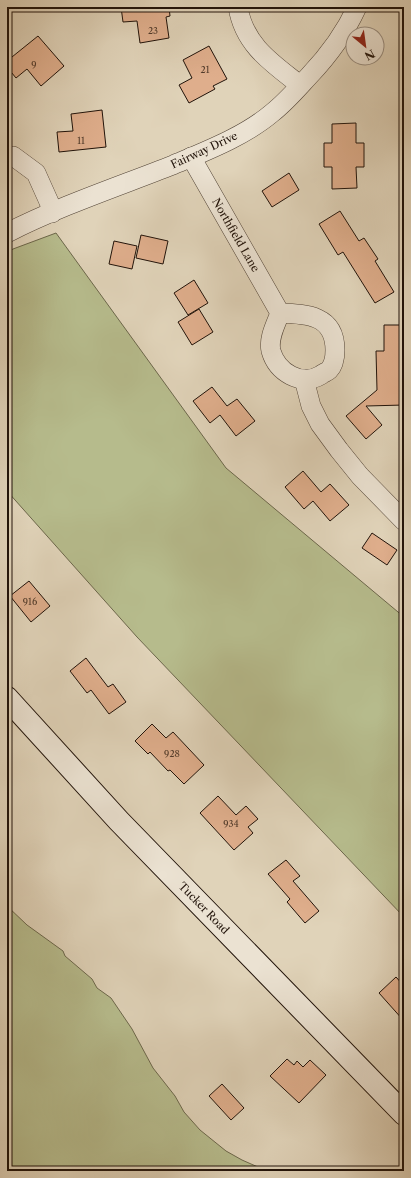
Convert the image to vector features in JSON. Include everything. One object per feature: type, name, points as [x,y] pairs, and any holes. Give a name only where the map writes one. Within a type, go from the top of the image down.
[{"type":"main road","name":"Tucker Road","points":[[7,698],[120,821],[404,1114]]},
{"type":"street","points":[[238,7],[243,27],[248,37],[275,66],[300,85]]},
{"type":"street","name":"Fairway Drive","points":[[7,233],[52,213],[191,157],[254,126],[272,114],[333,48],[357,7]]},
{"type":"street","points":[[7,157],[13,156],[36,172],[49,202],[52,213]]},
{"type":"street","name":"Northfield Lane","points":[[191,157],[280,313]]},
{"type":"street","points":[[280,313],[306,314],[321,319],[330,329],[335,340],[335,358],[329,370],[318,377],[304,379],[290,376],[278,366],[271,350],[271,337],[280,313]]},
{"type":"street","points":[[304,379],[310,406],[320,424],[360,476],[404,521]]},
{"type":"green space","points":[[56,233],[226,468],[404,617],[404,917],[137,637],[7,491],[7,253],[13,249]]},
{"type":"green space","points":[[7,906],[27,925],[63,951],[65,956],[92,979],[97,988],[111,998],[132,1029],[153,1068],[175,1096],[184,1112],[200,1130],[226,1151],[267,1171],[7,1171]]},
{"type":"building","points":[[121,7],[169,7],[170,16],[166,17],[169,38],[140,43],[137,21],[123,22]]},
{"type":"building","points":[[38,36],[64,66],[41,86],[27,69],[16,78],[7,67],[7,61]]},
{"type":"building","points":[[209,46],[227,79],[213,86],[215,89],[189,103],[179,85],[192,78],[183,60]]},
{"type":"building","points":[[102,110],[106,147],[59,152],[57,132],[73,131],[71,114]]},
{"type":"building","points":[[356,123],[356,143],[364,143],[364,167],[356,167],[357,188],[332,189],[332,167],[324,167],[324,143],[332,143],[332,124]]},
{"type":"building","points":[[289,173],[299,190],[272,207],[262,191]]},
{"type":"building","points":[[340,211],[359,241],[364,238],[378,259],[375,261],[394,292],[375,303],[343,252],[338,255],[319,224]]},
{"type":"building","points":[[141,235],[168,241],[163,264],[136,258]]},
{"type":"building","points":[[114,241],[137,246],[132,269],[109,264]]},
{"type":"building","points":[[194,280],[208,303],[188,315],[174,293]]},
{"type":"building","points":[[199,309],[213,332],[192,345],[178,322]]},
{"type":"building","points":[[384,325],[404,325],[404,405],[366,406],[382,425],[366,439],[346,416],[377,390],[376,351],[384,351]]},
{"type":"building","points":[[212,387],[227,406],[237,399],[255,421],[236,436],[220,415],[210,423],[193,401]]},
{"type":"building","points":[[303,471],[321,492],[330,484],[349,505],[330,521],[313,501],[304,509],[285,487]]},
{"type":"building","points":[[372,533],[397,550],[387,565],[362,548]]},
{"type":"building","points":[[29,581],[50,606],[31,622],[10,596]]},
{"type":"building","points":[[86,658],[108,687],[113,684],[126,702],[109,714],[91,690],[87,693],[70,671]]},
{"type":"building","points":[[152,724],[166,738],[173,732],[204,765],[184,784],[170,770],[168,771],[150,752],[148,754],[135,741]]},
{"type":"building","points":[[218,796],[236,815],[246,806],[258,819],[248,827],[253,833],[234,850],[200,813]]},
{"type":"building","points":[[286,860],[300,876],[293,881],[319,911],[305,923],[287,902],[290,899],[268,874]]},
{"type":"building","points":[[396,977],[404,986],[404,1021],[379,993]]},
{"type":"building","points":[[287,1059],[294,1065],[297,1061],[303,1067],[310,1060],[326,1075],[299,1103],[270,1076]]},
{"type":"building","points":[[222,1084],[244,1108],[231,1120],[209,1096]]}]
